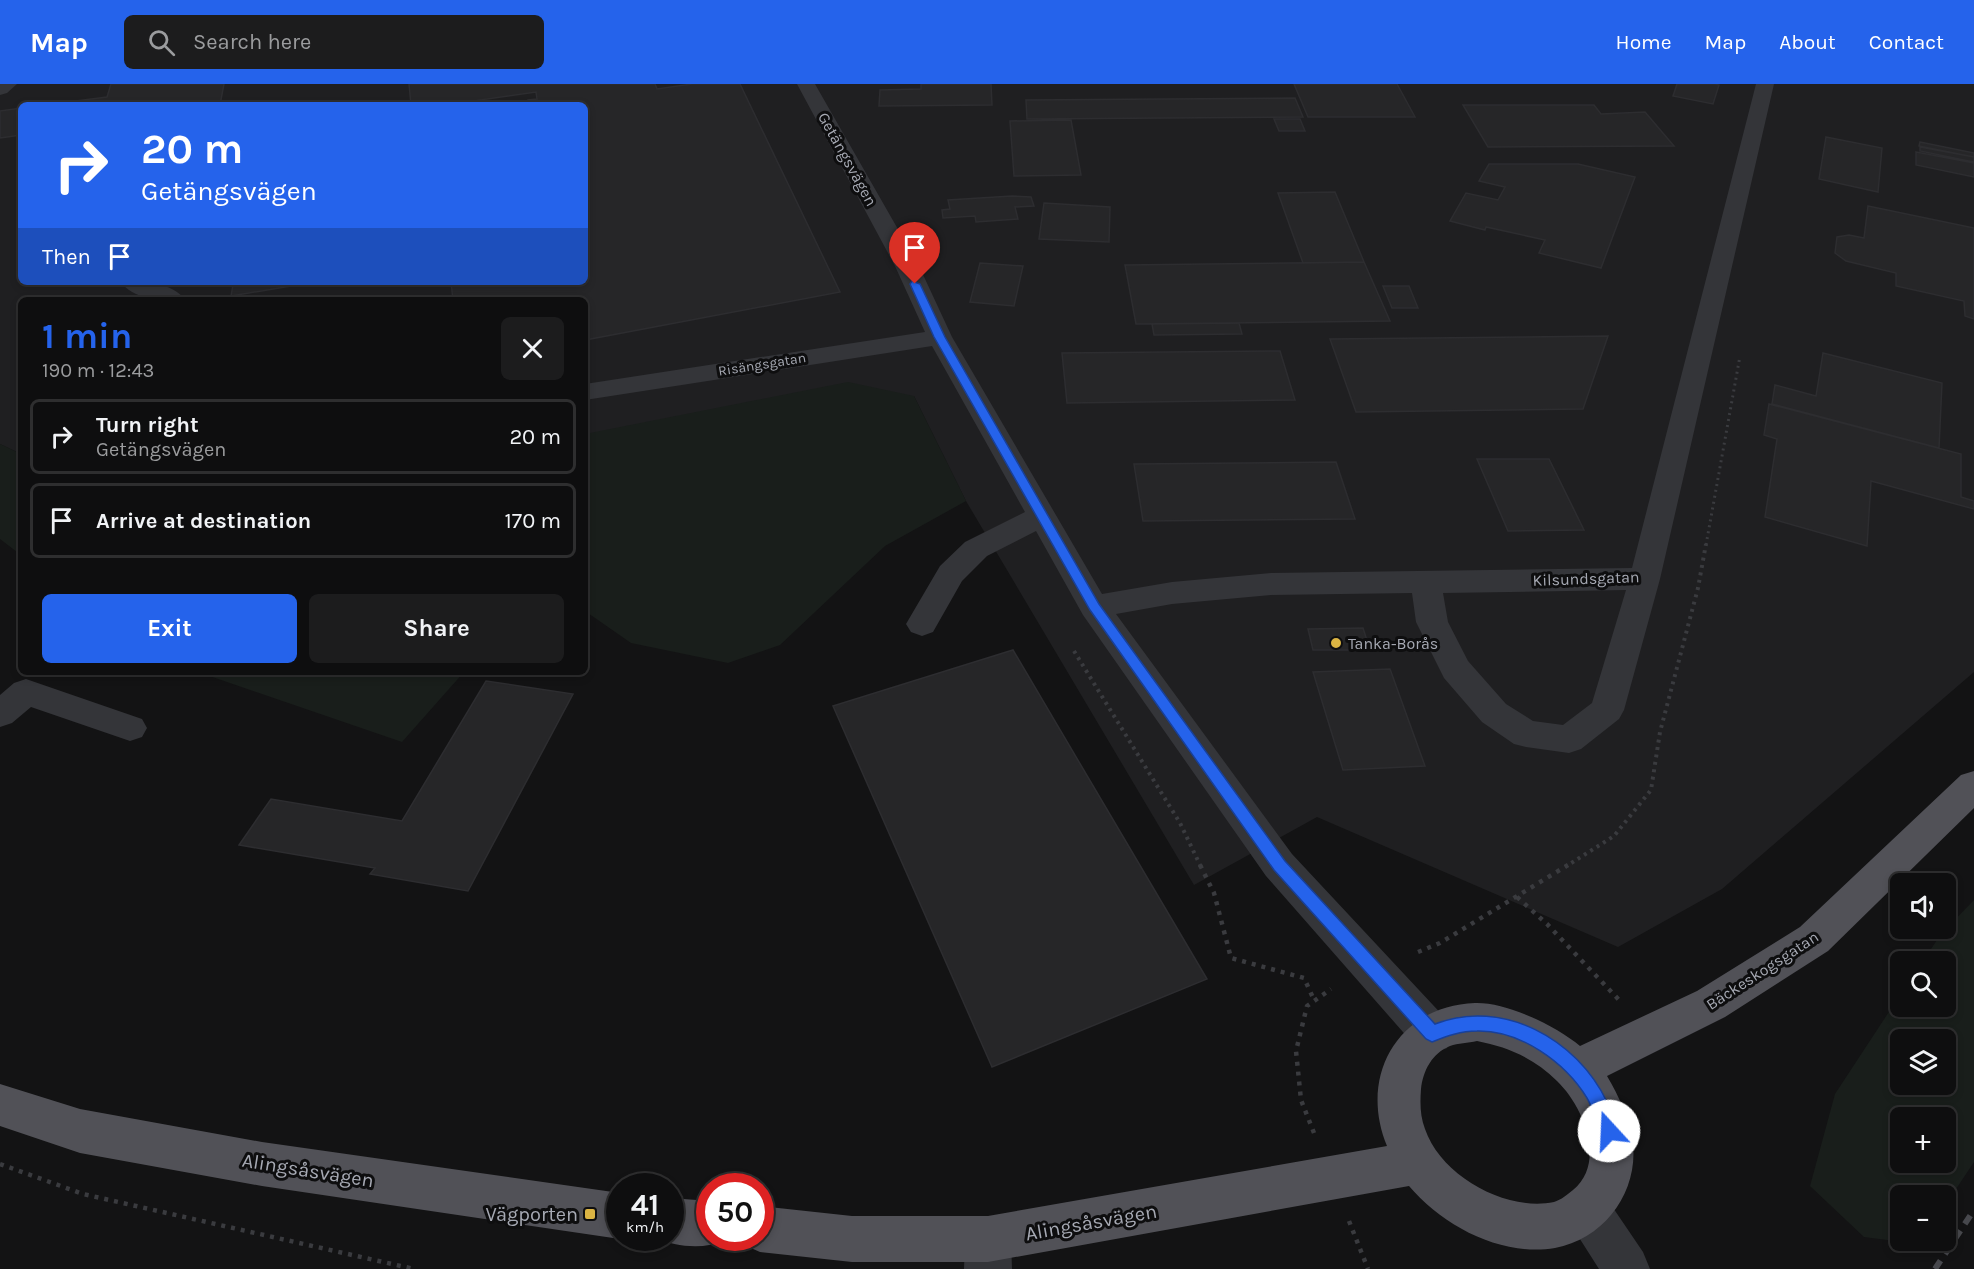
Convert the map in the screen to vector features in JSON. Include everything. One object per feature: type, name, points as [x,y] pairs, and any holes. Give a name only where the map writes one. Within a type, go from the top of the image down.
[{"type":"main road","name":"Bäckeskogsgatan","points":[[1576,1070],[1712,1004],[1814,939],[1974,784]]},
{"type":"main road","points":[[1478,1022],[1504,1026],[1530,1036],[1554,1051],[1576,1070],[1593,1092],[1605,1118],[1612,1143],[1610,1168],[1603,1192],[1587,1209],[1563,1223],[1534,1228],[1501,1223],[1469,1210],[1441,1188],[1418,1162],[1405,1137],[1398,1112],[1398,1087],[1404,1065],[1416,1047],[1432,1034],[1454,1025],[1478,1022]]},
{"type":"main road","name":"Alingsåsvägen","points":[[0,1105],[81,1131],[262,1164],[606,1215]]},
{"type":"main road","name":"Alingsåsvägen","points":[[774,1231],[988,1254],[1206,1202],[1418,1162]]},
{"type":"street","points":[[0,89],[8,84]]},
{"type":"street","name":"Getängsvägen","points":[[806,84],[907,266],[940,337],[1094,607],[1279,865],[1432,1034]]},
{"type":"street","name":"Kilsundsgatan","points":[[1094,607],[1172,593],[1271,584],[1646,579],[1765,84]]},
{"type":"street","points":[[140,285],[166,297]]},
{"type":"street","name":"Risängsgatan","points":[[588,392],[940,337]]},
{"type":"street","points":[[922,624],[951,574],[976,549],[1042,516]]},
{"type":"street","points":[[1426,582],[1432,622],[1446,650],[1456,669],[1494,713],[1526,734],[1569,739],[1607,710],[1646,579]]},
{"type":"street","points":[[0,714],[26,692],[130,728]]},
{"type":"street","points":[[1587,1209],[1626,1269]]},
{"type":"path","points":[[1517,897],[1547,924],[1652,1034]]},
{"type":"path","points":[[0,1164],[83,1194],[414,1269]]},
{"type":"shaded area","points":[[0,84],[1974,84],[1974,672],[1722,889],[1618,947],[1317,817],[1194,885],[966,501],[914,396],[588,434],[588,297],[18,297],[18,453],[0,444]]},
{"type":"shaded area","points":[[848,382],[914,396],[966,501],[885,546],[780,645],[728,663],[631,643],[588,613],[588,433]]},
{"type":"shaded area","points":[[0,444],[18,453],[18,554],[0,539]]},
{"type":"shaded area","points":[[207,675],[461,675],[402,742]]},
{"type":"shaded area","points":[[1974,900],[1974,1162],[1956,1189],[1956,1185],[1890,1185],[1890,1240],[1864,1237],[1810,1186],[1835,1094],[1890,1010],[1890,1017],[1956,1017],[1956,951],[1930,951],[1938,939],[1956,939],[1956,919]]},
{"type":"building","points":[[111,84],[224,84],[221,102],[68,102],[107,97]]},
{"type":"building","points":[[409,84],[655,84],[657,89],[692,84],[740,84],[840,292],[588,339],[588,297],[453,297],[451,285],[588,285],[588,102],[528,102],[528,100],[537,99],[536,92],[466,102],[411,102]]},
{"type":"building","points":[[921,84],[991,84],[992,105],[879,106],[880,90],[921,89]]},
{"type":"building","points":[[1294,84],[1397,84],[1415,117],[1308,117]]},
{"type":"building","points":[[1677,84],[1719,85],[1713,104],[1673,96]]},
{"type":"building","points":[[1295,98],[1303,117],[1027,119],[1026,100]]},
{"type":"building","points":[[1463,105],[1594,105],[1601,114],[1645,112],[1674,146],[1488,147]]},
{"type":"building","points":[[18,108],[18,135],[0,138],[0,111]]},
{"type":"building","points":[[1274,119],[1300,119],[1305,131],[1279,131]]},
{"type":"building","points":[[1071,120],[1081,175],[1014,176],[1010,121]]},
{"type":"building","points":[[1826,137],[1882,148],[1878,192],[1819,179]]},
{"type":"building","points":[[1920,142],[1974,153],[1974,157],[1919,146]]},
{"type":"building","points":[[1920,147],[1974,157],[1974,162],[1920,151]]},
{"type":"building","points":[[1916,152],[1974,163],[1974,177],[1916,165]]},
{"type":"building","points":[[1489,164],[1578,164],[1635,177],[1601,268],[1539,253],[1545,240],[1486,227],[1485,230],[1450,221],[1466,193],[1498,200],[1505,187],[1479,181]]},
{"type":"building","points":[[1335,192],[1364,262],[1303,263],[1278,193]]},
{"type":"building","points":[[1031,197],[1034,206],[1015,207],[1018,219],[976,222],[975,216],[943,218],[942,210],[950,209],[948,200]]},
{"type":"building","points":[[1044,203],[1110,207],[1109,242],[1039,239]]},
{"type":"building","points":[[1868,206],[1974,228],[1974,319],[1965,316],[1964,301],[1896,286],[1896,273],[1846,261],[1835,253],[1837,237],[1849,235],[1864,238]]},
{"type":"building","points":[[1364,262],[1390,321],[1136,324],[1125,265]]},
{"type":"building","points":[[980,263],[1023,266],[1014,306],[970,302]]},
{"type":"building","points":[[233,285],[297,285],[231,296]]},
{"type":"building","points":[[1383,286],[1409,286],[1418,308],[1392,308]]},
{"type":"building","points":[[1239,323],[1242,334],[1154,335],[1152,324]]},
{"type":"building","points":[[1608,336],[1583,409],[1356,412],[1330,339]]},
{"type":"building","points":[[1280,351],[1295,400],[1067,403],[1062,353]]},
{"type":"building","points":[[1823,353],[1942,383],[1939,448],[1772,404],[1775,385],[1816,396]]},
{"type":"building","points":[[1769,404],[1961,454],[1961,497],[1974,501],[1974,509],[1871,481],[1867,546],[1765,517],[1777,439],[1764,435]]},
{"type":"building","points":[[1477,459],[1549,459],[1584,530],[1508,531]]},
{"type":"building","points":[[1336,462],[1355,519],[1143,521],[1134,464]]},
{"type":"building","points":[[1363,628],[1370,650],[1313,650],[1308,629]]},
{"type":"building","points":[[1013,650],[1207,979],[992,1067],[833,706]]},
{"type":"building","points":[[1390,669],[1425,766],[1343,770],[1313,672]]},
{"type":"building","points":[[486,681],[573,694],[468,891],[370,874],[375,868],[239,845],[271,799],[402,821]]},
{"type":"railway","points":[[1935,1269],[1974,1210]]},
{"type":"place","name":"Tanka-Borås","points":[[1336,643]]},
{"type":"place","name":"Vägporten","points":[[590,1214]]},
{"type":"route","points":[[915,284],[940,337],[1094,607],[1279,865],[1432,1034],[1454,1025],[1478,1022],[1504,1026],[1530,1036],[1554,1051],[1576,1070],[1593,1092],[1609,1131]]}]
